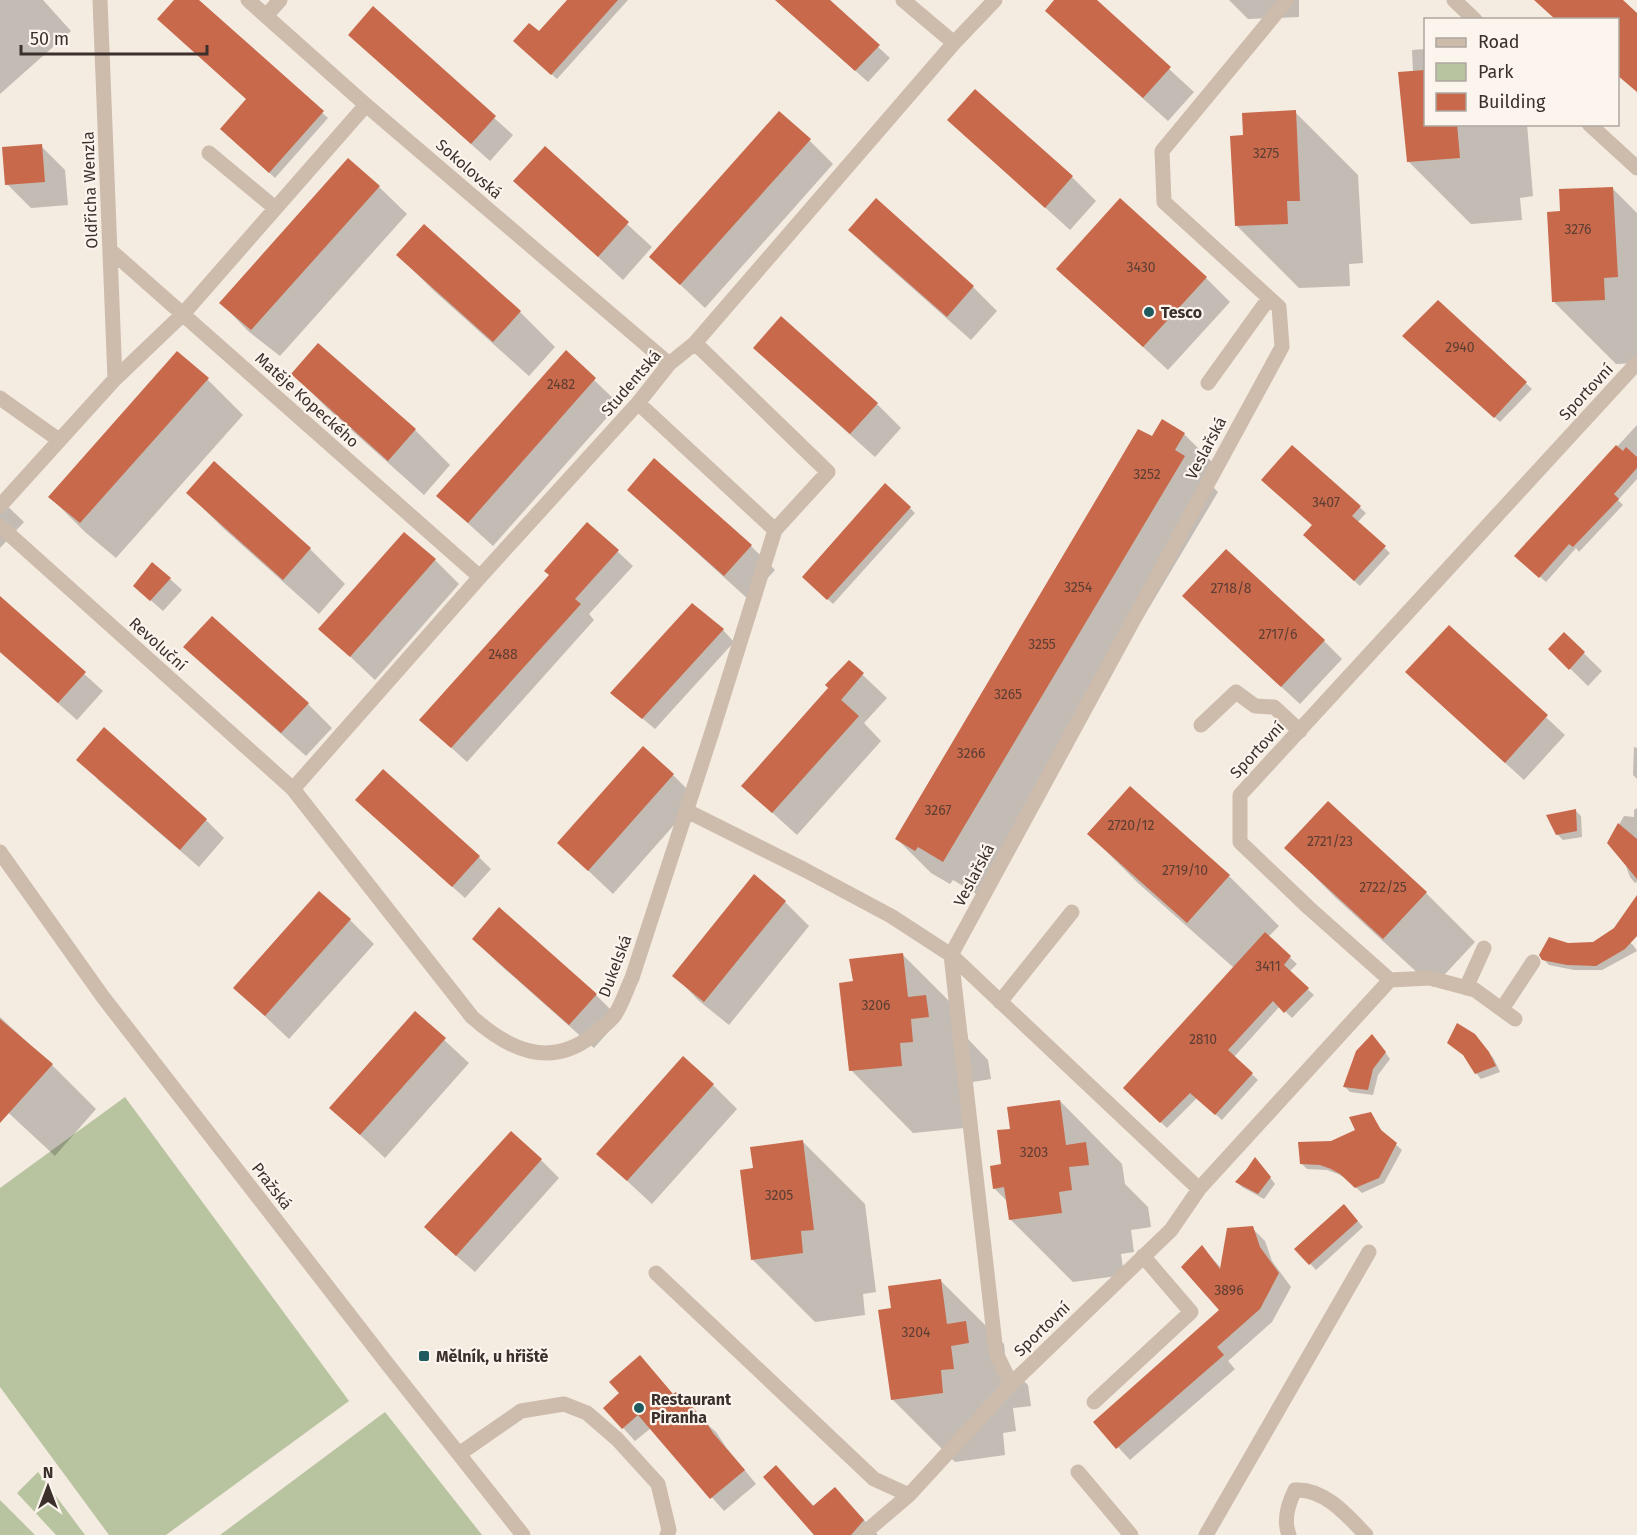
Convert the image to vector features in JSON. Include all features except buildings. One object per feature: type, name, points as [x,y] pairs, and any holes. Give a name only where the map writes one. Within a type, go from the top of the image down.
[{"type":"street","name":"Oldřicha Wenzla","points":[[100,0],[115,379]]},
{"type":"street","name":"Sokolovská","points":[[248,0],[366,105],[669,364]]},
{"type":"street","points":[[266,15],[280,0]]},
{"type":"street","points":[[903,0],[954,43]]},
{"type":"street","name":"Studentská","points":[[293,789],[480,577],[638,403],[669,364],[695,343],[954,43],[995,0]]},
{"type":"street","name":"Veslařská","points":[[951,955],[1282,347],[1279,307],[1164,202],[1162,151],[1287,0]]},
{"type":"street","points":[[1454,0],[1473,18]]},
{"type":"street","points":[[0,506],[115,379],[183,315],[366,105]]},
{"type":"street","points":[[1591,126],[1637,168]]},
{"type":"street","points":[[209,153],[275,208]]},
{"type":"street","name":"Matěje Kopeckého","points":[[110,250],[480,577]]},
{"type":"street","points":[[1208,383],[1269,298]]},
{"type":"street","points":[[638,403],[775,530],[828,472],[695,343]]},
{"type":"street","name":"Sportovní","points":[[862,1535],[909,1496],[1011,1384],[1171,1230],[1199,1189],[1390,980],[1309,908],[1240,842],[1240,795],[1637,363]]},
{"type":"street","points":[[0,398],[59,440]]},
{"type":"street","name":"Revoluční","points":[[0,526],[293,789]]},
{"type":"street","name":"Dukelská","points":[[293,789],[472,1017],[505,1043],[534,1052],[549,1053],[566,1050],[584,1042],[615,1015],[632,978],[775,530]]},
{"type":"street","points":[[1201,725],[1236,692],[1256,706],[1274,707],[1300,731]]},
{"type":"street","points":[[687,811],[881,911],[951,955],[1199,1189]]},
{"type":"street","name":"Pražská","points":[[0,852],[103,998],[523,1535]]},
{"type":"street","points":[[1000,1002],[1072,912]]},
{"type":"street","points":[[1466,988],[1484,948]]},
{"type":"street","points":[[951,955],[996,1353],[1011,1384]]},
{"type":"street","points":[[1502,1009],[1533,962]]},
{"type":"street","points":[[1390,980],[1430,978],[1475,990],[1515,1019]]},
{"type":"street","points":[[1206,1535],[1369,1252]]},
{"type":"street","points":[[1094,1402],[1191,1312],[1143,1256]]},
{"type":"street","points":[[656,1273],[874,1479],[909,1496]]},
{"type":"street","points":[[459,1454],[521,1411],[564,1404],[587,1413],[616,1439],[658,1484],[669,1530],[667,1535]]},
{"type":"street","points":[[1078,1472],[1131,1535]]},
{"type":"street","points":[[1289,1535],[1285,1526],[1290,1500],[1295,1490],[1307,1489],[1323,1495],[1366,1535]]},
{"type":"green space","points":[[125,1097],[349,1401],[166,1535],[109,1535],[0,1387],[0,1188]]},
{"type":"green space","points":[[385,1412],[482,1535],[220,1535]]},
{"type":"green space","points":[[38,1472],[85,1535],[56,1535],[17,1493]]},
{"type":"green space","points":[[0,1500],[35,1535],[0,1535]]},
{"type":"place","name":"Tesco","points":[[1149,312]]},
{"type":"place","name":"Mělník, u hřiště","points":[[424,1356]]},
{"type":"place","name":"Restaurant Piranha","points":[[639,1408]]}]
